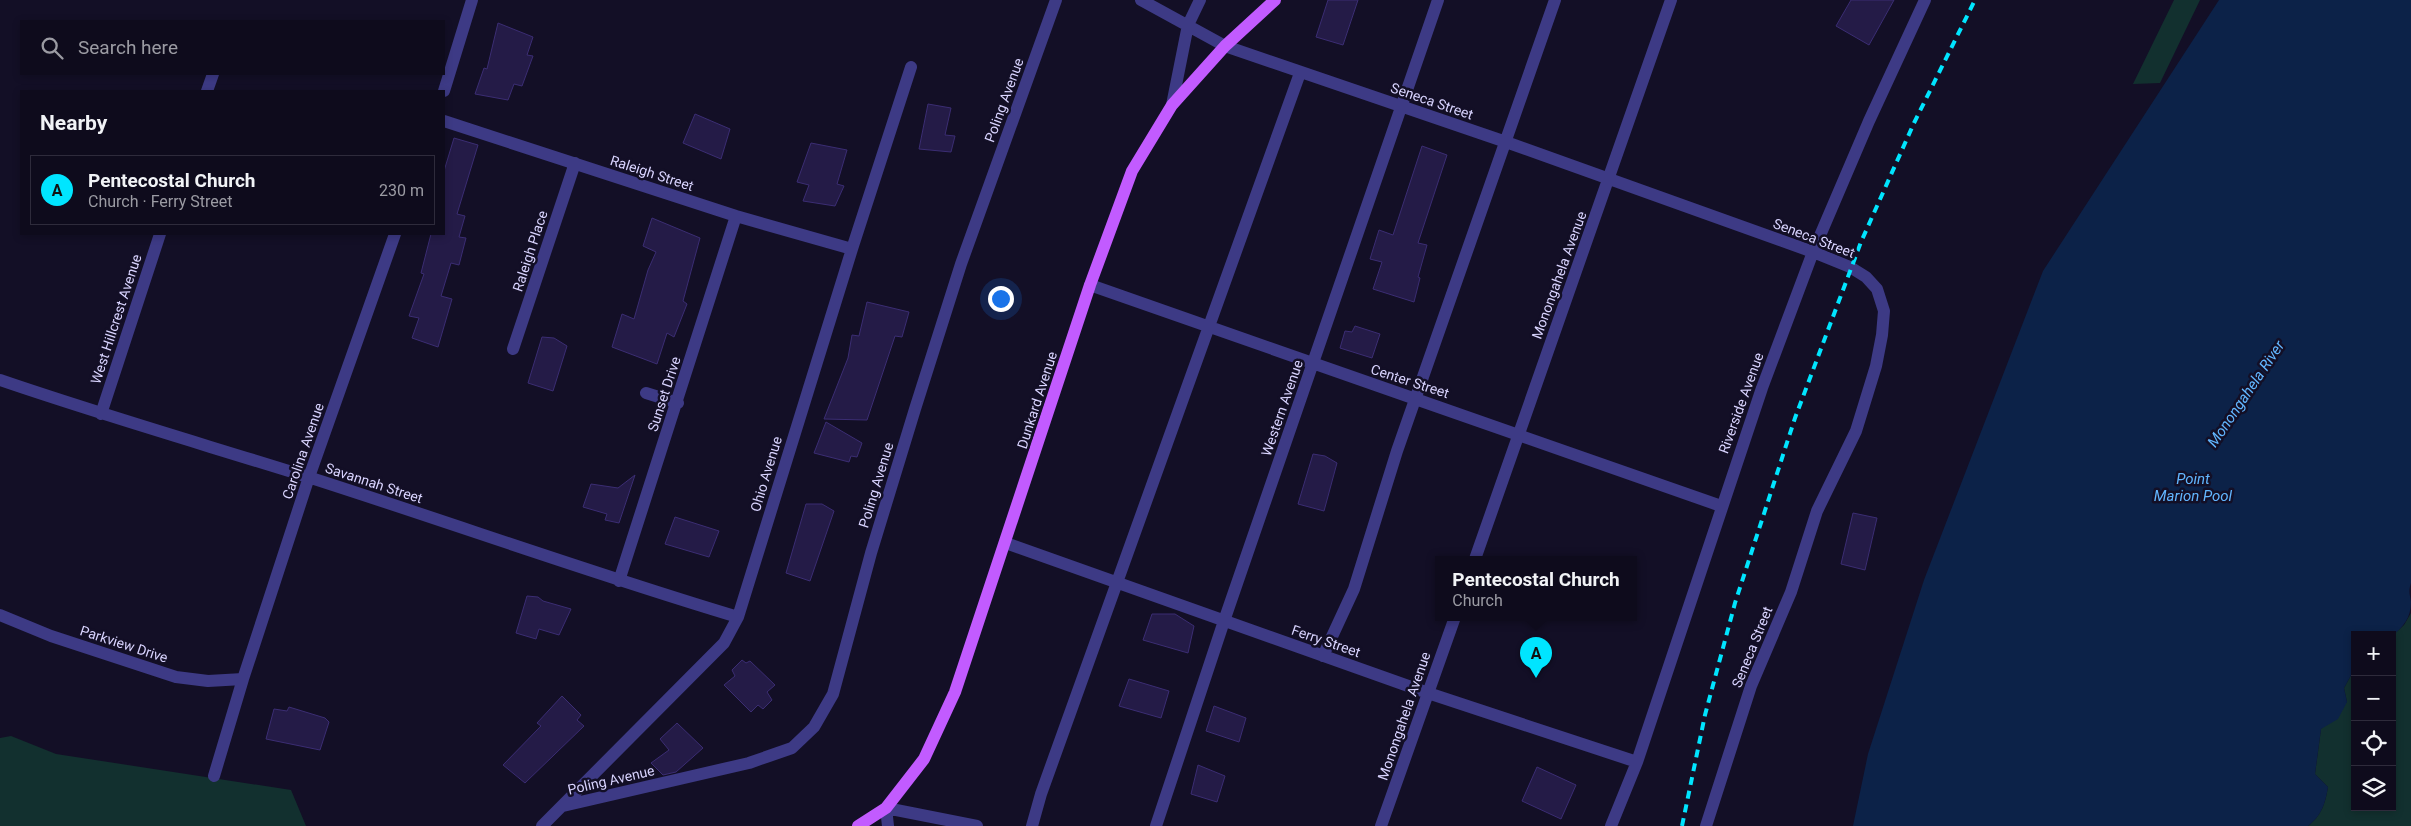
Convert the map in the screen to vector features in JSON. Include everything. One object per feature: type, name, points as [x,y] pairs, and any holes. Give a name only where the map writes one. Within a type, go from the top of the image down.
[{"type":"main road","name":"Dunkard Avenue","points":[[858,826],[886,808],[924,759],[955,692],[1090,285],[1132,171],[1172,105],[1225,46],[1275,0]]},
{"type":"street","points":[[444,90],[472,0]]},
{"type":"street","name":"Poling Avenue","points":[[563,806],[749,762],[792,748],[814,727],[833,694],[871,553],[914,409],[961,264],[1056,0]]},
{"type":"street","name":"Seneca Street","points":[[1140,0],[1225,46],[1506,142],[1813,252],[1850,267],[1866,277],[1877,289],[1884,311],[1882,335],[1876,366],[1856,431],[1817,512],[1791,592],[1751,686],[1706,826]]},
{"type":"street","points":[[1172,105],[1188,26],[1200,0]]},
{"type":"street","name":"Western Avenue","points":[[1156,826],[1224,621],[1403,107],[1438,0]]},
{"type":"street","points":[[1323,656],[1354,589],[1397,451],[1555,0]]},
{"type":"street","name":"Monongahela Avenue","points":[[1476,556],[1671,0]]},
{"type":"street","name":"Riverside Avenue","points":[[1611,826],[1637,762],[1721,506],[1813,252],[1869,121],[1925,0]]},
{"type":"street","name":"Ohio Avenue","points":[[542,826],[724,643],[738,616],[911,67]]},
{"type":"street","points":[[1032,826],[1041,794],[1210,328],[1300,73]]},
{"type":"street","points":[[207,90],[213,75]]},
{"type":"street","name":"Raleigh Street","points":[[445,121],[736,216],[852,250]]},
{"type":"street","name":"Raleigh Place","points":[[513,349],[575,163]]},
{"type":"street","name":"Sunset Drive","points":[[619,581],[678,403],[736,216]]},
{"type":"street","name":"West Hillcrest Avenue","points":[[101,414],[160,235]]},
{"type":"street","name":"Carolina Avenue","points":[[214,776],[234,715],[242,679],[309,477],[394,235]]},
{"type":"street","name":"Center Street","points":[[1090,285],[1312,365],[1519,433],[1721,506]]},
{"type":"street","name":"Savannah Street","points":[[0,380],[101,414],[309,477],[619,581],[738,616]]},
{"type":"street","points":[[646,393],[678,403]]},
{"type":"street","name":"Ferry Street","points":[[1006,543],[1428,693],[1637,762]]},
{"type":"street","name":"Parkview Drive","points":[[0,616],[51,636],[176,677],[208,681],[242,679]]},
{"type":"street","name":"Monongahela Avenue","points":[[1381,826],[1454,621]]},
{"type":"street","points":[[888,826],[886,808],[978,826]]},
{"type":"green space","points":[[2174,0],[2200,0],[2160,83],[2133,84]]},
{"type":"green space","points":[[2411,613],[2411,826],[2308,826],[2317,818],[2322,809],[2328,787],[2315,774],[2321,729],[2347,702],[2344,688],[2351,675],[2351,811],[2396,811],[2396,632],[2404,625]]},
{"type":"green space","points":[[11,736],[56,754],[291,790],[306,826],[0,826],[0,738]]},
{"type":"water","name":"Point Marion Pool","points":[[2219,0],[2411,0],[2411,583],[2409,591],[2411,608],[2403,626],[2396,632],[2351,631],[2351,675],[2344,688],[2347,702],[2338,719],[2321,729],[2315,774],[2328,787],[2326,799],[2317,818],[2308,826],[1853,826],[1868,754],[1924,580],[2043,271]]},
{"type":"building","points":[[1328,0],[1358,0],[1343,45],[1316,37]]},
{"type":"building","points":[[1851,0],[1894,0],[1869,45],[1836,26]]},
{"type":"building","points":[[498,23],[533,37],[527,55],[533,56],[522,86],[514,84],[508,100],[475,94],[484,68],[487,69]]},
{"type":"building","points":[[928,104],[951,108],[945,135],[955,136],[951,152],[919,149]]},
{"type":"building","points":[[695,114],[730,129],[721,159],[683,143]]},
{"type":"building","points":[[454,138],[478,145],[457,214],[465,216],[459,237],[466,238],[459,265],[451,263],[441,296],[452,299],[438,347],[412,338],[419,318],[409,316],[424,274],[421,273],[431,235],[445,235],[445,168]]},
{"type":"building","points":[[811,143],[847,150],[837,184],[844,186],[835,206],[803,201],[809,185],[797,182]]},
{"type":"building","points":[[1422,146],[1447,155],[1418,243],[1427,245],[1418,277],[1420,278],[1414,302],[1373,289],[1382,262],[1370,259],[1379,230],[1393,235]]},
{"type":"building","points":[[652,218],[700,238],[683,301],[687,304],[674,337],[667,333],[657,364],[612,347],[622,314],[634,319],[648,270],[656,252],[643,246]]},
{"type":"building","points":[[867,302],[909,312],[902,337],[895,336],[867,420],[824,419],[848,358],[852,335],[859,336]]},
{"type":"building","points":[[1355,326],[1380,334],[1372,358],[1340,348],[1345,331],[1352,332]]},
{"type":"building","points":[[542,337],[554,338],[567,346],[553,391],[528,383]]},
{"type":"building","points":[[826,422],[862,443],[857,457],[851,456],[849,462],[814,453]]},
{"type":"building","points":[[1313,454],[1325,456],[1337,463],[1324,511],[1298,504]]},
{"type":"building","points":[[635,475],[619,523],[605,520],[607,514],[583,507],[591,484],[618,488]]},
{"type":"building","points":[[806,504],[822,504],[834,511],[810,581],[786,573]]},
{"type":"building","points":[[1853,513],[1877,518],[1865,570],[1841,564]]},
{"type":"building","points":[[675,517],[719,531],[709,557],[665,544]]},
{"type":"building","points":[[527,596],[538,597],[543,601],[571,609],[559,635],[539,629],[536,639],[516,633]]},
{"type":"building","points":[[1152,614],[1175,614],[1194,626],[1188,653],[1143,640]]},
{"type":"building","points":[[742,660],[746,663],[750,661],[775,685],[767,692],[772,700],[763,709],[758,705],[751,712],[724,685],[735,676],[732,670]]},
{"type":"building","points":[[1129,679],[1169,691],[1161,718],[1119,706]]},
{"type":"building","points":[[562,696],[581,715],[577,720],[584,726],[525,783],[503,765],[541,726],[537,723]]},
{"type":"building","points":[[1214,706],[1246,718],[1239,742],[1206,731]]},
{"type":"building","points":[[289,707],[325,718],[329,722],[320,750],[266,739],[274,709],[287,711]]},
{"type":"building","points":[[677,723],[703,748],[676,772],[663,775],[651,763],[669,750],[660,739]]},
{"type":"building","points":[[1198,765],[1225,776],[1217,802],[1191,794]]},
{"type":"building","points":[[1537,767],[1576,785],[1561,819],[1522,801]]},
{"type":"railway","points":[[1682,826],[1705,715],[1735,603],[1795,418],[1861,242],[1914,123],[1975,0]]},
{"type":"place","name":"Pentecostal Church","points":[[1536,678]]},
{"type":"water label","name":"Monongahela River","points":[[2246,394]]}]
